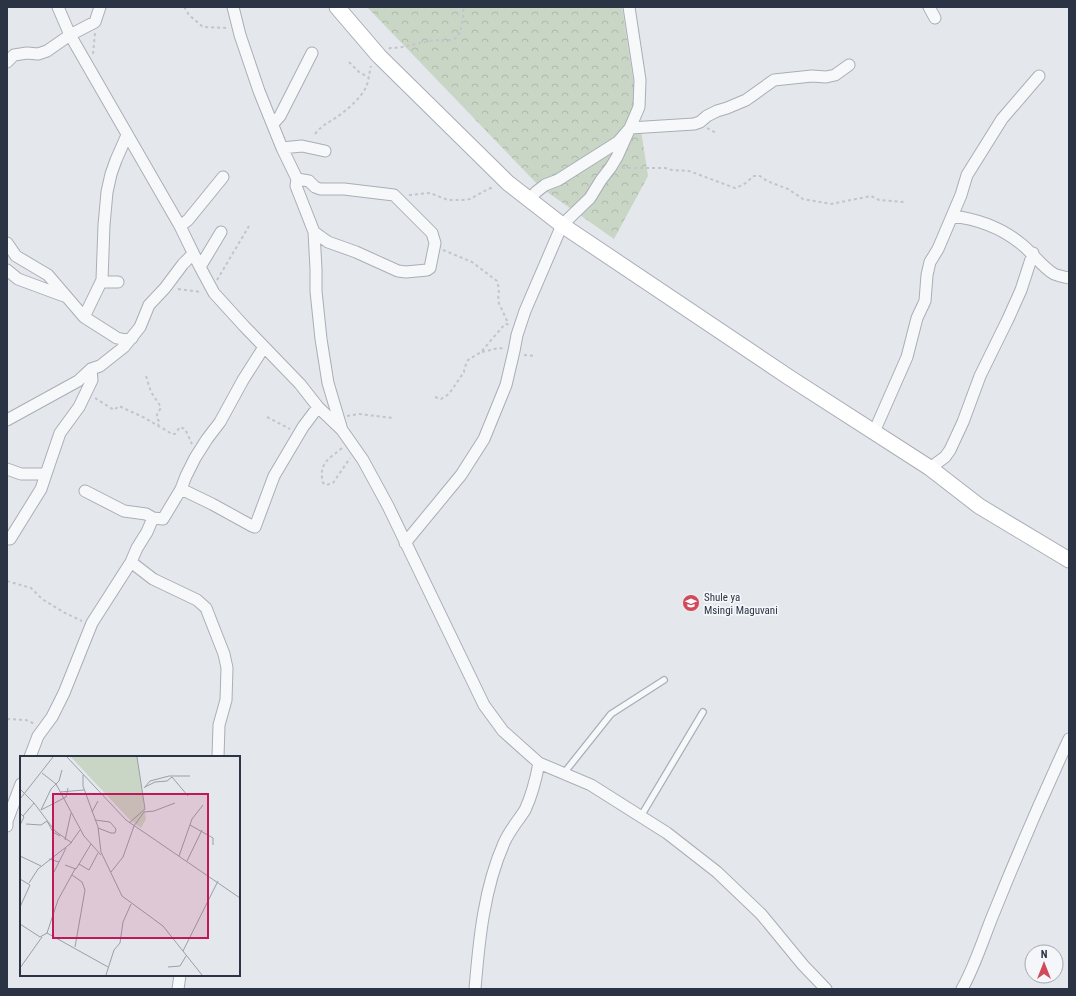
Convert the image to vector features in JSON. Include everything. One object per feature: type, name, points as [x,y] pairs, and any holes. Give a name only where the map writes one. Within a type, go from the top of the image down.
[{"type":"street","points":[[58,7],[70,35],[180,226],[212,289],[239,321],[300,384],[318,407],[342,430],[375,481],[484,705],[503,730],[539,763],[591,785],[668,832],[717,872],[761,914],[803,965],[826,989]]},
{"type":"street","points":[[7,62],[14,55],[27,53],[38,54],[47,51],[70,35],[95,22],[100,7]]},
{"type":"street","points":[[233,7],[240,36],[259,91],[282,148],[297,179],[296,186],[314,232],[317,280],[316,291],[320,332],[328,383],[342,430]]},
{"type":"street","points":[[337,7],[379,56],[508,183],[562,225],[790,378],[930,468],[979,506],[1069,560]]},
{"type":"street","points":[[405,543],[461,475],[484,439],[506,385],[517,335],[531,294],[562,225],[590,198],[600,180],[611,167],[623,146],[639,107],[640,80],[629,7]]},
{"type":"street","points":[[929,7],[934,18]]},
{"type":"street","points":[[273,124],[280,116],[312,53]]},
{"type":"street","points":[[529,200],[536,192],[545,186],[558,180],[618,142],[630,128],[694,124],[700,122],[707,116],[717,111],[746,100],[774,80],[812,76],[826,77],[835,74],[850,65]]},
{"type":"street","points":[[874,432],[907,357],[917,318],[925,301],[927,275],[930,262],[938,249],[967,175],[1002,119],[1039,76]]},
{"type":"street","points":[[84,317],[102,280],[107,192],[111,174],[127,135]]},
{"type":"street","points":[[282,148],[302,146],[325,151]]},
{"type":"street","points":[[180,226],[188,220],[224,177]]},
{"type":"street","points":[[297,179],[309,181],[315,187],[320,189],[344,189],[394,195],[432,233],[435,243],[430,268],[427,270],[406,272],[398,271],[356,252],[328,242],[314,232]]},
{"type":"street","points":[[952,216],[965,217],[981,221],[1002,231],[1033,253],[1046,268],[1054,274],[1069,278]]},
{"type":"street","points":[[200,267],[221,232]]},
{"type":"street","points":[[7,243],[16,256],[48,275],[84,317],[118,338],[126,340],[132,338]]},
{"type":"street","points":[[930,468],[945,457],[950,450],[963,422],[980,376],[1021,290],[1033,253]]},
{"type":"street","points":[[7,420],[78,381],[90,369],[100,366],[124,347],[140,327],[144,314],[149,305],[193,254]]},
{"type":"street","points":[[7,270],[18,279],[66,297]]},
{"type":"street","points":[[102,280],[106,282],[118,282]]},
{"type":"street","points":[[85,491],[124,510],[163,519],[181,489],[200,449],[220,422],[243,380],[264,347]]},
{"type":"street","points":[[10,539],[41,489],[60,433],[79,407],[92,380],[90,369]]},
{"type":"street","points":[[181,489],[255,527],[274,476],[299,434],[318,407]]},
{"type":"street","points":[[7,469],[21,474],[46,474]]},
{"type":"street","points":[[30,756],[38,736],[64,693],[92,623],[131,562],[154,518]]},
{"type":"street","points":[[131,562],[153,579],[196,600],[206,608],[228,668],[226,700],[219,725],[218,756]]},
{"type":"street","points":[[962,989],[1042,798],[1069,739]]},
{"type":"street","points":[[475,989],[483,919],[497,863],[504,842],[525,808],[536,783],[539,763]]},
{"type":"street","points":[[7,826],[20,787]]},
{"type":"street","points":[[178,989],[180,976]]},
{"type":"lane","points":[[564,774],[611,714],[664,680]]},
{"type":"lane","points":[[641,816],[703,712]]},
{"type":"path","points":[[184,7],[189,15],[203,27],[235,29],[240,36]]},
{"type":"path","points":[[94,56],[95,22]]},
{"type":"path","points":[[348,62],[359,72],[368,77]]},
{"type":"path","points":[[611,167],[665,168],[689,171],[735,188],[743,185],[754,176],[760,176],[767,181],[788,189],[803,199],[830,204],[871,196],[879,200],[902,202],[906,200]]},
{"type":"path","points":[[394,195],[430,193],[448,200],[463,200],[470,199],[488,189],[508,183]]},
{"type":"path","points":[[165,288],[212,289],[249,226]]},
{"type":"path","points":[[435,243],[443,250],[472,262],[497,281],[499,289],[498,301],[509,324],[517,335]]},
{"type":"path","points":[[435,397],[442,399],[449,394],[464,372],[468,360],[481,352],[505,324],[509,324]]},
{"type":"path","points":[[146,376],[151,392],[161,407],[156,416],[156,419],[160,422],[158,426]]},
{"type":"path","points":[[86,391],[114,410],[119,406],[145,418],[172,434],[175,434],[180,427],[185,429],[193,445],[200,449]]},
{"type":"path","points":[[338,419],[354,414],[393,418]]},
{"type":"path","points":[[268,417],[299,434]]},
{"type":"path","points":[[353,446],[352,454],[333,483],[326,485],[323,483],[322,472],[325,462],[353,446]]},
{"type":"path","points":[[7,581],[31,588],[42,599],[65,613],[85,622],[92,623]]},
{"type":"path","points":[[7,718],[26,720],[37,726],[47,723]]},
{"type":"green space","points":[[367,7],[622,7],[648,176],[614,239],[540,187]]},
{"type":"place","name":"Shule ya Msingi Maguvani","points":[[691,603]]}]
